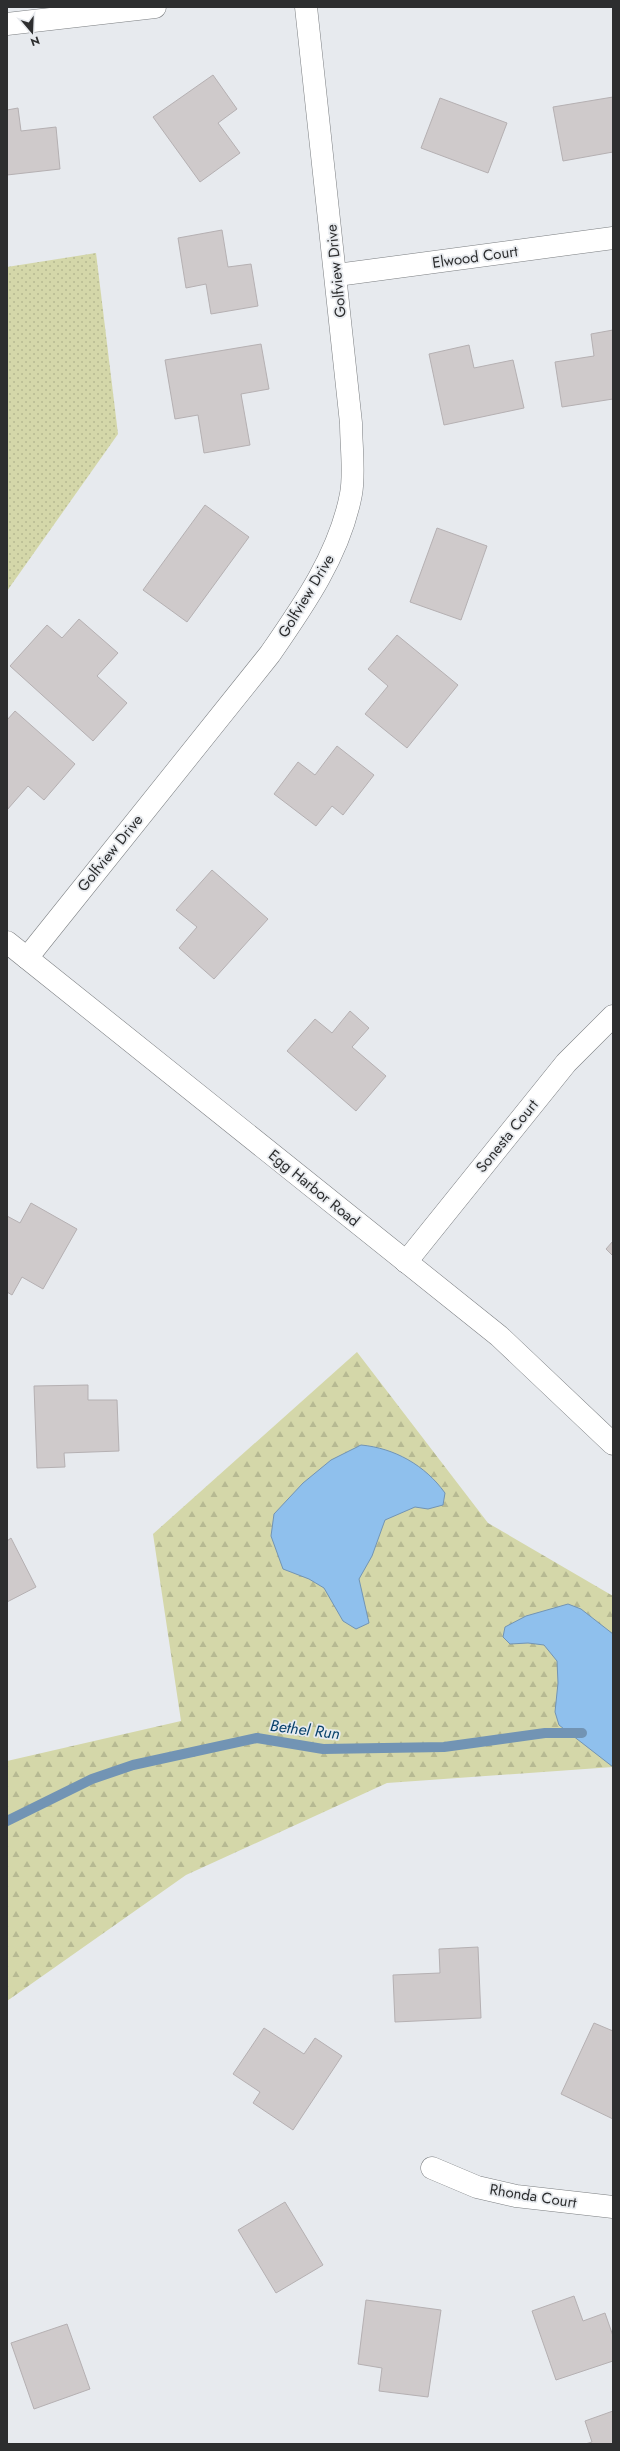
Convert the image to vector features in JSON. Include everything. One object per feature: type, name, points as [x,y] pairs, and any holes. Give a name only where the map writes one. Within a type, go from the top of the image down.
[{"type":"street","points":[[7,24],[155,7]]},
{"type":"street","name":"Golfview Drive","points":[[26,958],[270,654],[306,601],[335,545],[352,493],[351,423],[337,275],[306,7]]},
{"type":"street","name":"Elwood Court","points":[[337,275],[613,238]]},
{"type":"street","name":"Egg Harbor Road","points":[[7,942],[499,1336],[613,1444]]},
{"type":"street","name":"Sonesta Court","points":[[406,1262],[566,1063],[613,1016]]},
{"type":"street","name":"Rhonda Court","points":[[432,2168],[477,2187],[516,2196],[613,2207]]},
{"type":"green space","points":[[96,253],[118,434],[7,591],[7,267]]},
{"type":"green space","points":[[357,1352],[488,1523],[613,1596],[613,1767],[387,1783],[186,1875],[7,2001],[7,1761],[181,1721],[153,1534]]},
{"type":"water","points":[[361,1445],[385,1450],[408,1460],[428,1474],[445,1493],[443,1505],[428,1509],[415,1507],[385,1520],[372,1556],[359,1579],[369,1623],[356,1629],[343,1621],[324,1588],[309,1579],[283,1569],[271,1536],[274,1514],[303,1483],[331,1460]]},
{"type":"water","points":[[568,1604],[581,1609],[613,1634],[613,1767],[559,1725],[555,1712],[558,1683],[557,1661],[544,1645],[528,1643],[510,1644],[503,1637],[505,1627],[526,1616]]},
{"type":"building","points":[[213,75],[237,109],[218,123],[240,153],[200,182],[153,117]]},
{"type":"building","points":[[613,97],[613,152],[563,161],[553,107]]},
{"type":"building","points":[[440,98],[507,123],[488,173],[421,148]]},
{"type":"building","points":[[18,108],[21,131],[56,127],[60,169],[7,175],[7,110]]},
{"type":"building","points":[[222,230],[228,267],[251,264],[258,306],[211,314],[206,284],[186,288],[178,238]]},
{"type":"building","points":[[613,330],[613,399],[562,407],[555,362],[594,356],[591,334]]},
{"type":"building","points":[[261,344],[269,389],[241,394],[250,445],[204,453],[198,415],[175,419],[165,360]]},
{"type":"building","points":[[469,345],[474,368],[513,360],[524,408],[444,425],[429,354]]},
{"type":"building","points":[[205,505],[249,537],[187,622],[143,590]]},
{"type":"building","points":[[437,528],[487,546],[461,620],[410,602]]},
{"type":"building","points":[[79,619],[118,653],[97,676],[127,703],[93,741],[10,666],[47,625],[62,638]]},
{"type":"building","points":[[397,635],[458,685],[407,748],[365,714],[388,686],[368,669]]},
{"type":"building","points":[[15,711],[75,764],[44,800],[28,786],[7,810],[7,720]]},
{"type":"building","points":[[337,746],[374,775],[343,815],[332,806],[316,826],[274,794],[298,762],[315,775]]},
{"type":"building","points":[[212,870],[268,919],[214,979],[179,948],[197,927],[176,910]]},
{"type":"building","points":[[350,1011],[369,1028],[352,1047],[386,1076],[356,1111],[287,1051],[315,1019],[332,1033]]},
{"type":"building","points":[[31,1203],[77,1229],[43,1289],[22,1277],[12,1295],[7,1292],[7,1216],[20,1223]]},
{"type":"building","points":[[613,1241],[613,1256],[606,1249]]},
{"type":"building","points":[[88,1385],[88,1400],[117,1400],[119,1451],[64,1453],[65,1467],[37,1468],[34,1386]]},
{"type":"building","points":[[11,1538],[36,1587],[7,1602],[7,1541]]},
{"type":"building","points":[[478,1947],[481,2018],[395,2022],[393,1975],[440,1973],[439,1949]]},
{"type":"building","points":[[594,2023],[613,2031],[613,2119],[561,2094]]},
{"type":"building","points":[[264,2028],[304,2054],[315,2038],[342,2056],[293,2130],[253,2103],[260,2092],[233,2074]]},
{"type":"building","points":[[285,2202],[323,2265],[276,2293],[238,2230]]},
{"type":"building","points":[[574,2296],[583,2321],[605,2313],[613,2336],[613,2361],[556,2380],[532,2311]]},
{"type":"building","points":[[366,2300],[441,2310],[428,2397],[379,2391],[382,2368],[358,2364]]},
{"type":"building","points":[[67,2324],[90,2389],[34,2409],[11,2343]]},
{"type":"building","points":[[613,2411],[613,2444],[585,2444],[592,2442],[585,2421]]},
{"type":"waterway","name":"Bethel Run","points":[[7,1821],[92,1779],[133,1765],[257,1738],[323,1749],[444,1747],[545,1733],[582,1733]]}]
